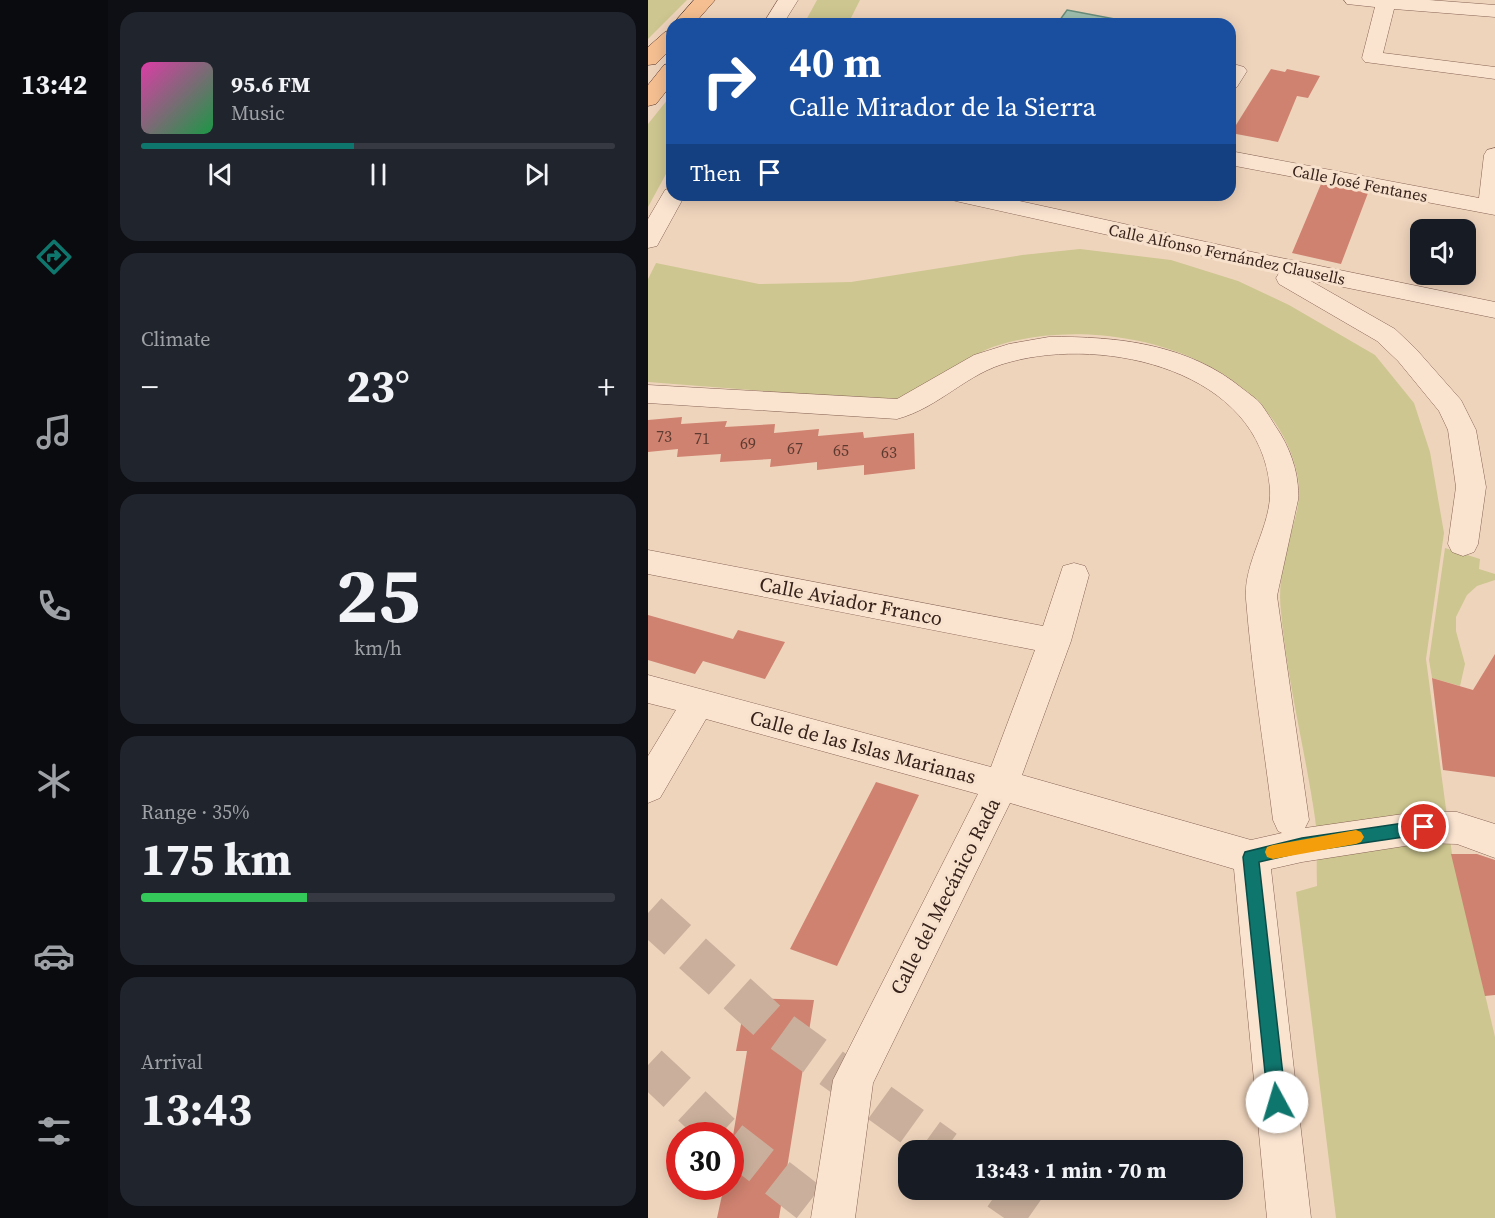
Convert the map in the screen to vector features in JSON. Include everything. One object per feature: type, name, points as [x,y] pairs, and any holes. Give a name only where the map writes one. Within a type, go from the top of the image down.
[{"type":"main road","points":[[695,18],[715,8]]},
{"type":"main road","points":[[648,59],[666,42]]},
{"type":"main road","points":[[648,99],[666,77]]},
{"type":"street","points":[[777,18],[788,0]]},
{"type":"street","points":[[1353,0],[1495,11]]},
{"type":"street","points":[[1386,3],[1372,58],[1495,73]]},
{"type":"street","name":"Calle José Fentanes","points":[[1236,159],[1493,208],[1495,155]]},
{"type":"street","points":[[648,241],[670,201]]},
{"type":"street","name":"Calle Alfonso Fernández Clausells","points":[[987,201],[1252,260],[1495,310]]},
{"type":"street","points":[[1252,260],[1324,297],[1386,335],[1407,355],[1451,407],[1462,430],[1472,487],[1463,544]]},
{"type":"street","points":[[648,394],[897,410],[916,405],[944,383],[981,362],[1011,353],[1074,346],[1138,351],[1167,358],[1219,383],[1258,420],[1279,462],[1284,486],[1283,508],[1267,563],[1261,597],[1291,820]]},
{"type":"street","points":[[1467,457],[1495,466]]},
{"type":"street","name":"Calle Aviador Franco","points":[[648,562],[1055,641]]},
{"type":"street","name":"Calle del Mecánico Rada","points":[[832,1218],[853,1080],[1000,785],[1055,641],[1074,576]]},
{"type":"street","name":"Calle de las Islas Marianas","points":[[648,689],[1000,785],[1251,857]]},
{"type":"street","points":[[648,787],[698,703]]},
{"type":"street","points":[[1289,1218],[1251,857],[1302,845],[1424,827],[1457,828],[1495,841]]},
{"type":"shaded area","points":[[648,0],[687,0],[669,18],[666,18],[666,21],[648,39]]},
{"type":"shaded area","points":[[817,0],[860,0],[851,18],[807,18]]},
{"type":"shaded area","points":[[1067,10],[1109,18],[1061,18]]},
{"type":"shaded area","points":[[666,102],[666,174],[648,207],[648,124]]},
{"type":"shaded area","points":[[1080,249],[1171,260],[1238,281],[1289,305],[1375,355],[1414,403],[1430,452],[1444,533],[1426,659],[1452,854],[1495,1037],[1495,1218],[1336,1218],[1296,892],[1317,886],[1316,826],[1287,664],[1280,603],[1283,566],[1297,509],[1299,486],[1283,435],[1256,400],[1221,373],[1179,353],[1134,340],[1087,334],[1041,336],[999,345],[977,354],[928,386],[891,401],[648,382],[648,279],[656,263],[759,284],[851,282],[1022,255]]},
{"type":"shaded area","points":[[1445,548],[1480,559],[1479,569],[1495,574],[1495,580],[1477,586],[1467,595],[1456,617],[1456,631],[1465,664],[1460,686],[1432,678],[1429,660]]},
{"type":"building","points":[[1271,69],[1285,72],[1287,69],[1320,76],[1308,98],[1297,96],[1278,142],[1236,134],[1236,125]]},
{"type":"building","points":[[1321,184],[1368,193],[1341,264],[1292,253]]},
{"type":"building","points":[[682,417],[681,424],[727,421],[725,427],[775,424],[774,433],[819,429],[818,436],[863,432],[864,438],[914,433],[915,469],[864,475],[864,465],[817,470],[817,462],[770,467],[771,459],[720,462],[721,454],[677,457],[678,449],[648,452],[648,420]]},
{"type":"building","points":[[648,615],[733,639],[738,630],[785,642],[765,679],[703,661],[695,674],[648,660]]},
{"type":"building","points":[[1495,654],[1495,777],[1443,770],[1432,678],[1473,690]]},
{"type":"building","points":[[876,782],[919,795],[837,966],[790,949]]},
{"type":"building","points":[[1451,854],[1477,854],[1495,860],[1495,995],[1485,996]]},
{"type":"building","points":[[746,998],[814,1000],[779,1218],[717,1218],[721,1200],[744,1200],[744,1122],[735,1122],[747,1051],[736,1051]]},
{"type":"tunnel","points":[[648,913],[772,1025],[931,1140]]},
{"type":"tunnel","points":[[648,1065],[709,1122]]},
{"type":"tunnel","points":[[744,1152],[829,1218]]},
{"type":"tunnel","points":[[1013,1200],[1039,1218]]},
{"type":"slow traffic","points":[[1273,852],[1356,837]]},
{"type":"route","points":[[1277,1102],[1251,857],[1302,845],[1424,827]]}]
